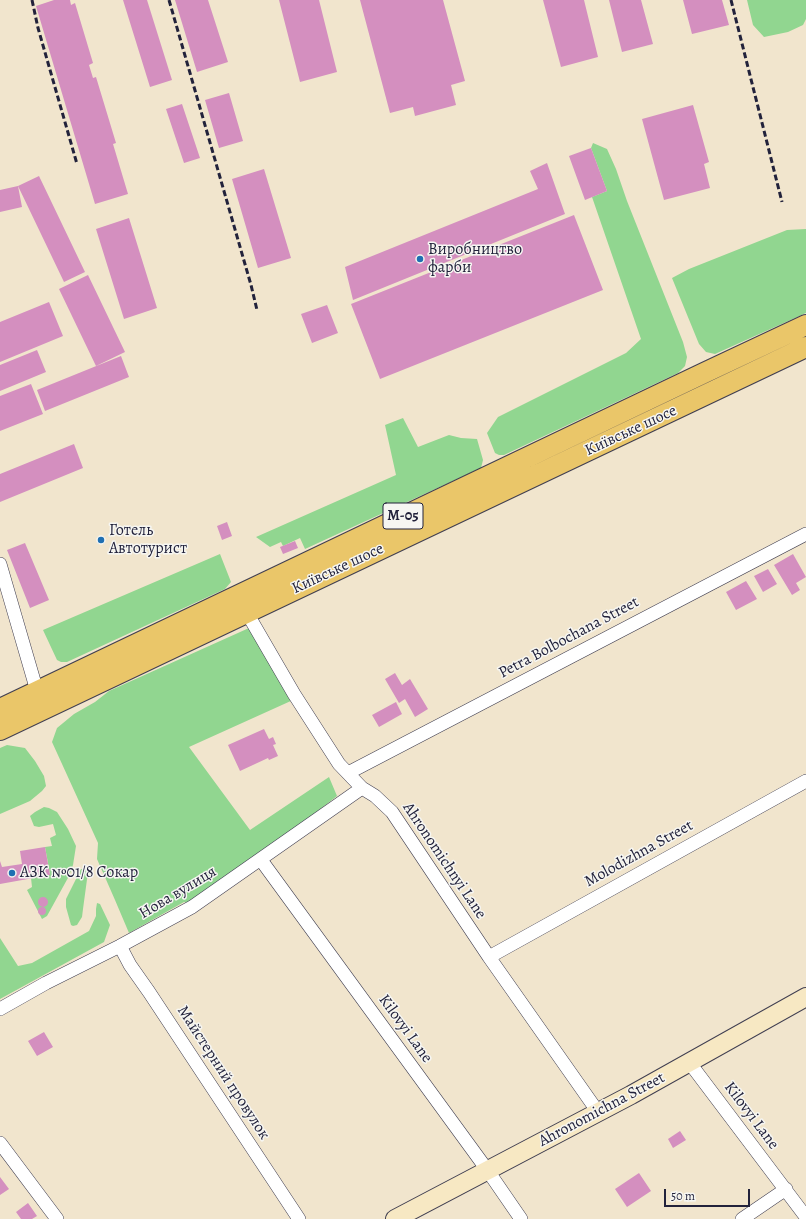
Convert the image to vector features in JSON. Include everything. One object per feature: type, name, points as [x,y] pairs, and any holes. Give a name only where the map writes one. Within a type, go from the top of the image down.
[{"type":"main road","name":"М-05","points":[[0,709],[40,701],[661,393],[806,325]]},
{"type":"main road","name":"Київське шосе","points":[[0,730],[40,701],[246,613],[806,348]]},
{"type":"street","name":"Petra Bolbochana Street","points":[[348,773],[806,534]]},
{"type":"street","points":[[0,564],[40,701]]},
{"type":"street","name":"Ahronomichnyi Lane","points":[[246,613],[294,694],[339,764],[362,788],[375,796],[392,812],[489,957],[598,1112]]},
{"type":"street","name":"Molodizhna Street","points":[[489,957],[806,781]]},
{"type":"street","name":"Нова вулиця","points":[[0,1009],[46,983],[192,908],[362,788]]},
{"type":"street","name":"Kilovyi Lane","points":[[261,860],[488,1171],[521,1219]]},
{"type":"street","name":"Майстерний провулок","points":[[120,946],[130,965],[299,1219]]},
{"type":"street","name":"Ahronomichna Street","points":[[395,1219],[598,1112],[806,997]]},
{"type":"street","name":"Kilovyi Lane","points":[[689,1062],[806,1217]]},
{"type":"street","points":[[0,1143],[57,1219]]},
{"type":"street","points":[[742,1219],[786,1190]]},
{"type":"green space","points":[[747,0],[806,0],[806,19],[803,25],[788,32],[764,37],[753,25]]},
{"type":"green space","points":[[593,143],[607,149],[616,169],[627,201],[683,342],[687,357],[685,366],[678,373],[504,455],[499,455],[495,453],[487,433],[498,417],[626,353],[641,339],[592,197],[607,191],[591,148]]},
{"type":"green space","points":[[806,229],[806,313],[715,354],[706,352],[699,344],[672,278],[689,269],[787,230]]},
{"type":"green space","points":[[403,418],[418,447],[449,435],[461,438],[477,439],[483,460],[481,468],[305,549],[300,538],[283,546],[281,542],[270,547],[256,537],[396,475],[385,425]]},
{"type":"green space","points":[[220,554],[231,582],[225,589],[67,662],[57,660],[43,630]]},
{"type":"green space","points":[[249,628],[293,700],[189,747],[250,830],[329,777],[337,796],[257,859],[190,904],[184,902],[129,933],[97,859],[98,843],[52,742],[57,728],[74,714],[95,702],[109,691]]},
{"type":"green space","points":[[7,745],[25,748],[44,776],[46,786],[30,801],[0,814],[0,748]]},
{"type":"green space","points":[[44,807],[57,812],[68,829],[76,846],[73,865],[69,876],[47,916],[42,919],[27,890],[32,887],[31,878],[50,874],[45,847],[52,846],[50,838],[56,835],[53,824],[39,827],[34,826],[30,816]]},
{"type":"green space","points":[[81,869],[86,869],[88,872],[82,917],[77,925],[73,926],[71,925],[66,907],[66,899]]},
{"type":"green space","points":[[97,903],[100,904],[110,925],[104,942],[0,999],[0,938],[18,966],[32,963],[89,931],[96,916]]},
{"type":"building","points":[[54,0],[70,0],[71,5],[75,3],[93,63],[89,65],[93,78],[96,77],[116,143],[113,144],[128,194],[95,204],[36,6]]},
{"type":"building","points":[[123,0],[147,0],[172,80],[150,87]]},
{"type":"building","points":[[175,0],[208,0],[228,62],[197,72]]},
{"type":"building","points":[[279,0],[319,0],[337,72],[300,82]]},
{"type":"building","points":[[360,0],[443,0],[465,81],[451,85],[456,105],[415,116],[413,107],[390,113]]},
{"type":"building","points":[[543,0],[584,0],[598,57],[561,67]]},
{"type":"building","points":[[609,0],[641,0],[653,44],[622,52]]},
{"type":"building","points":[[683,0],[722,0],[729,25],[692,34]]},
{"type":"building","points":[[229,93],[243,141],[219,148],[205,100]]},
{"type":"building","points":[[182,104],[200,158],[184,163],[166,109]]},
{"type":"building","points":[[693,105],[709,162],[704,164],[710,188],[664,200],[642,119]]},
{"type":"building","points":[[591,148],[607,191],[585,200],[569,156]]},
{"type":"building","points":[[547,163],[565,214],[353,300],[345,267],[538,189],[530,171]]},
{"type":"building","points":[[264,169],[291,258],[258,268],[232,179]]},
{"type":"building","points":[[39,176],[85,272],[64,282],[18,186]]},
{"type":"building","points":[[18,186],[22,207],[0,212],[0,190]]},
{"type":"building","points":[[574,215],[603,290],[380,379],[351,304]]},
{"type":"building","points":[[129,218],[157,308],[124,319],[96,229]]},
{"type":"building","points":[[88,275],[125,352],[96,366],[59,289]]},
{"type":"building","points":[[49,302],[63,336],[0,362],[0,322]]},
{"type":"building","points":[[327,305],[338,333],[312,343],[301,314]]},
{"type":"building","points":[[37,350],[46,372],[0,391],[0,365]]},
{"type":"building","points":[[121,356],[129,377],[45,411],[37,390]]},
{"type":"building","points":[[31,384],[43,414],[0,431],[0,396]]},
{"type":"building","points":[[74,444],[83,468],[0,502],[0,474]]},
{"type":"building","points":[[227,522],[232,536],[222,540],[217,526]]},
{"type":"building","points":[[295,541],[298,548],[283,554],[280,547]]},
{"type":"building","points":[[25,543],[49,600],[30,608],[7,550]]},
{"type":"building","points":[[793,554],[806,577],[796,583],[800,590],[792,595],[774,565]]},
{"type":"building","points":[[768,569],[777,584],[763,592],[754,576]]},
{"type":"building","points":[[746,581],[757,599],[736,610],[726,592]]},
{"type":"building","points":[[395,673],[402,685],[410,679],[428,709],[415,717],[405,699],[399,703],[385,679]]},
{"type":"building","points":[[396,702],[402,714],[379,727],[372,715]]},
{"type":"building","points":[[264,729],[269,739],[273,737],[276,744],[273,745],[278,756],[269,760],[268,758],[240,771],[228,745]]},
{"type":"building","points":[[45,847],[50,875],[0,884],[0,861],[2,867],[22,864],[20,851]]},
{"type":"building","points":[[43,897],[48,902],[43,907],[38,902]]},
{"type":"building","points":[[40,907],[44,907],[46,911],[44,915],[40,915],[38,913],[38,909]]},
{"type":"building","points":[[44,1032],[53,1047],[37,1056],[28,1041]]},
{"type":"building","points":[[680,1131],[686,1140],[673,1148],[668,1139]]},
{"type":"building","points":[[639,1173],[651,1191],[627,1207],[615,1189]]},
{"type":"building","points":[[0,1177],[9,1189],[0,1195]]},
{"type":"building","points":[[28,1203],[37,1216],[32,1219],[21,1219],[16,1212]]},
{"type":"railway","points":[[32,0],[38,28],[77,164]]},
{"type":"railway","points":[[169,0],[257,310]]},
{"type":"railway","points":[[731,0],[782,202]]},
{"type":"place","name":"Виробництво фарби","points":[[420,259]]},
{"type":"place","name":"Готель Автотурист","points":[[101,540]]},
{"type":"place","name":"АЗК №01/8 Сокар","points":[[12,873]]}]
